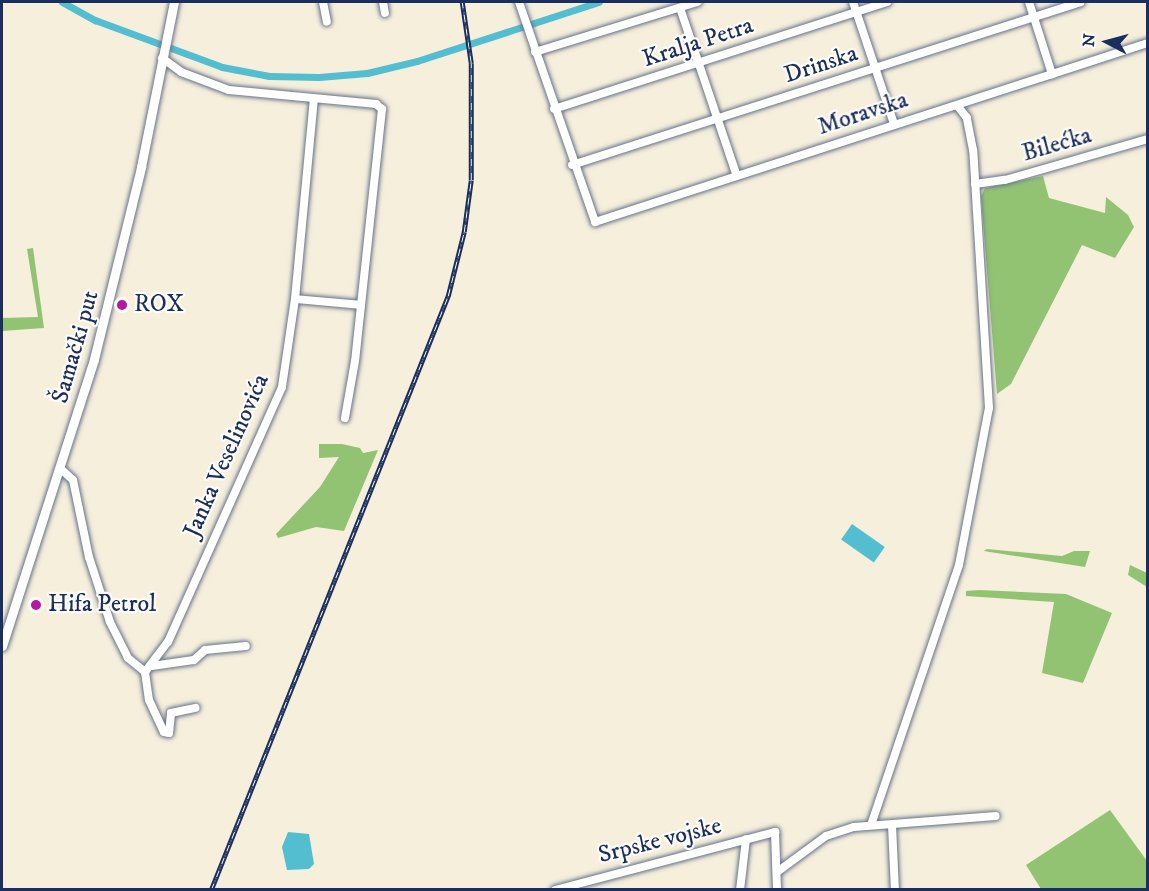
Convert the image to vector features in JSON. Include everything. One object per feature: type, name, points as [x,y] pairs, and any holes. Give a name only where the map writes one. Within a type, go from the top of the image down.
[{"type":"main road","name":"Šamački put","points":[[2,646],[61,469],[113,288],[174,2]]},
{"type":"street","points":[[323,2],[327,22]]},
{"type":"street","points":[[383,2],[385,13]]},
{"type":"street","points":[[519,2],[572,165]]},
{"type":"street","points":[[535,52],[698,2]]},
{"type":"street","points":[[853,2],[894,124]]},
{"type":"street","name":"Kralja Petra","points":[[554,109],[887,2]]},
{"type":"street","points":[[1029,2],[1052,74]]},
{"type":"street","name":"Drinska","points":[[572,165],[1081,2]]},
{"type":"street","points":[[680,8],[737,176]]},
{"type":"street","name":"Moravska","points":[[572,165],[592,220],[601,222],[894,124],[1148,43]]},
{"type":"street","points":[[163,56],[181,72],[229,90],[376,104],[382,109],[361,305],[345,418]]},
{"type":"street","name":"Janka Veselinovića","points":[[148,669],[168,642],[282,387],[295,299],[314,99]]},
{"type":"street","points":[[871,825],[959,565],[989,408],[975,184],[969,125],[957,105]]},
{"type":"street","name":"Bilećka","points":[[975,184],[1005,180],[1148,139]]},
{"type":"street","points":[[295,299],[361,305]]},
{"type":"street","points":[[61,469],[73,480],[89,557],[110,622],[128,658],[148,669],[194,660],[205,650],[246,646]]},
{"type":"street","points":[[148,669],[149,700],[164,732],[169,733],[171,714],[195,708]]},
{"type":"street","points":[[777,890],[777,872],[826,836],[871,825],[996,816]]},
{"type":"street","points":[[892,825],[895,890]]},
{"type":"street","name":"Srpske vojske","points":[[555,890],[775,832],[777,872]]},
{"type":"street","points":[[740,890],[746,839]]},
{"type":"green space","points":[[1043,176],[1049,198],[1105,213],[1106,197],[1128,215],[1134,227],[1115,258],[1082,245],[1011,384],[997,394],[981,196],[985,188]]},
{"type":"green space","points":[[33,248],[44,328],[2,331],[2,318],[38,317],[27,249]]},
{"type":"green space","points":[[319,444],[342,444],[360,448],[363,453],[378,450],[344,531],[316,527],[278,538],[276,534],[320,487],[339,457],[319,458]]},
{"type":"green space","points":[[987,549],[1062,556],[1074,551],[1090,551],[1085,567],[984,551]]},
{"type":"green space","points":[[1130,565],[1147,573],[1147,587],[1128,575]]},
{"type":"green space","points":[[966,591],[1066,594],[1112,613],[1083,683],[1042,673],[1054,602],[966,596]]},
{"type":"green space","points":[[1110,810],[1147,861],[1147,889],[1041,889],[1026,865]]},
{"type":"water","points":[[852,524],[885,547],[874,563],[841,540]]},
{"type":"water","points":[[288,832],[309,834],[314,864],[309,869],[287,870],[282,847]]},
{"type":"waterway","points":[[62,2],[95,20],[222,67],[269,76],[319,77],[367,73],[417,61],[599,2]]},
{"type":"railway","points":[[211,890],[448,296],[464,232],[471,180],[471,63],[462,2]]},
{"type":"place","name":"ROX","points":[[122,305]]},
{"type":"place","name":"Hifa Petrol","points":[[36,605]]}]
